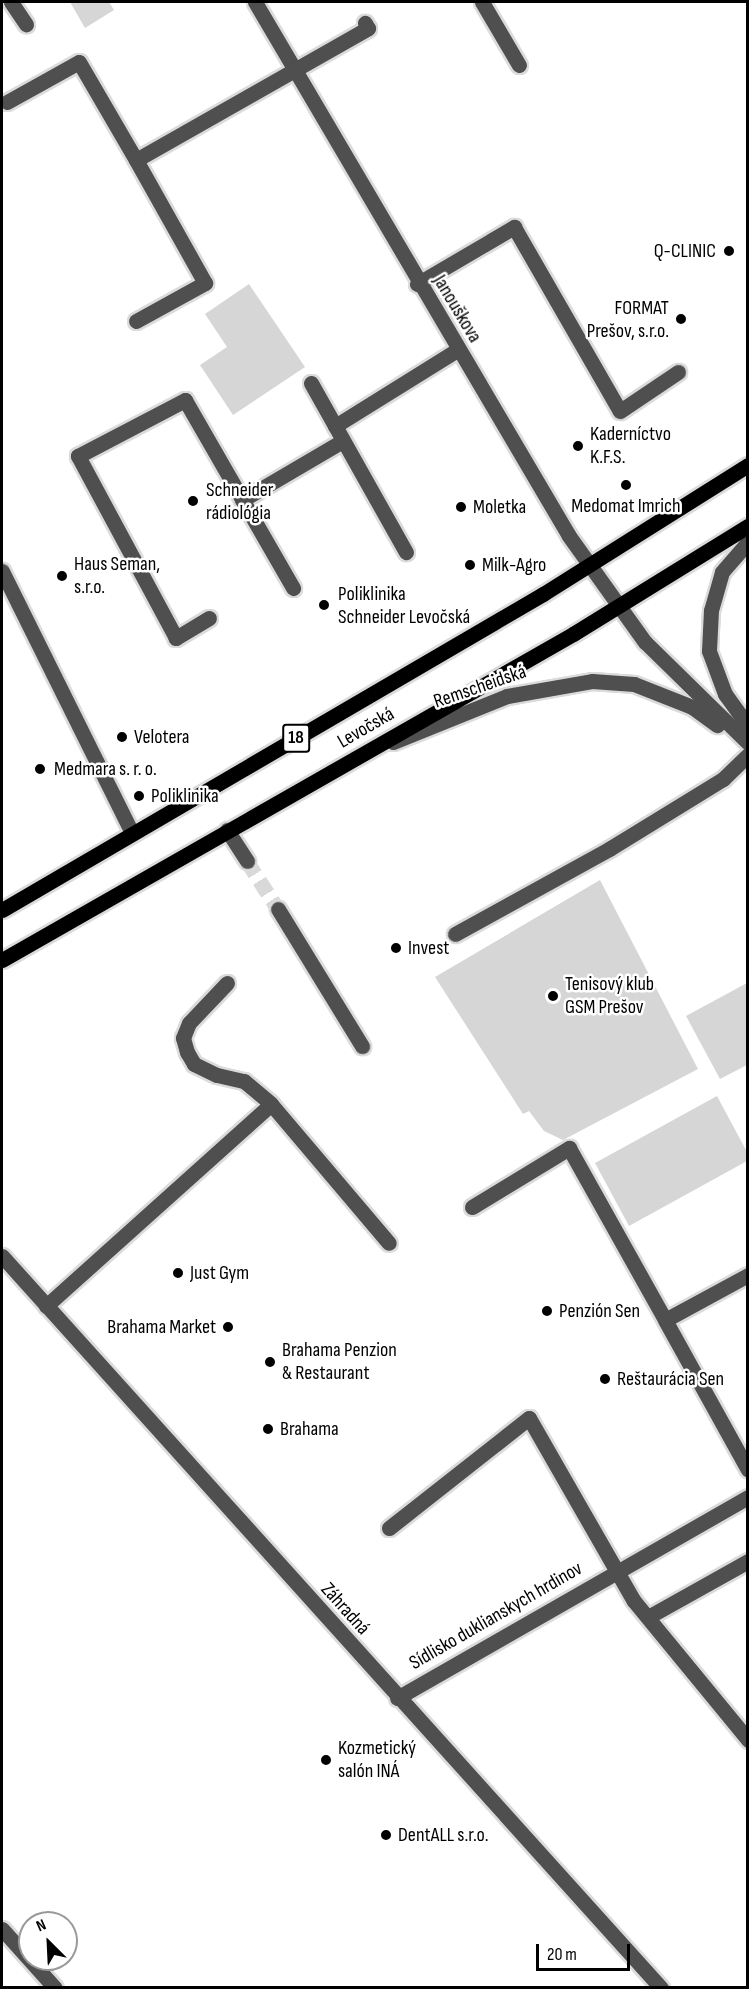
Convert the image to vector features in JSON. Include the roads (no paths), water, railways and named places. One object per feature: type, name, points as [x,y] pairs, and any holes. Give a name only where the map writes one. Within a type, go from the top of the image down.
[{"type":"main road","name":"Levočská","points":[[2,910],[589,565],[747,465]]},
{"type":"main road","name":"Levočská","points":[[2,960],[619,606],[747,526]]},
{"type":"street","points":[[12,2],[26,24]]},
{"type":"street","name":"Janouškova","points":[[255,2],[417,284],[589,565],[619,606]]},
{"type":"street","points":[[482,2],[519,65]]},
{"type":"street","points":[[136,160],[368,28],[365,23]]},
{"type":"street","points":[[7,102],[79,62],[204,283],[136,321]]},
{"type":"street","points":[[417,284],[514,227],[620,411],[678,372]]},
{"type":"street","points":[[335,426],[457,350]]},
{"type":"street","points":[[311,383],[335,426],[341,442],[406,552]]},
{"type":"street","points":[[209,618],[176,638],[78,456],[185,400],[293,588]]},
{"type":"street","points":[[242,500],[341,442]]},
{"type":"street","points":[[747,542],[722,572],[711,610],[709,651],[725,694],[747,726]]},
{"type":"street","points":[[2,571],[132,833]]},
{"type":"street","points":[[619,606],[645,642],[747,743]]},
{"type":"street","name":"Remscheidská","points":[[357,757],[507,696],[592,681],[634,684],[692,706],[747,748]]},
{"type":"street","points":[[455,934],[609,849],[723,779],[747,755]]},
{"type":"street","points":[[227,830],[247,861]]},
{"type":"street","points":[[278,909],[362,1046]]},
{"type":"street","points":[[227,982],[189,1023],[183,1038],[194,1064],[217,1075],[244,1081],[271,1104],[389,1243]]},
{"type":"street","points":[[46,1306],[271,1104]]},
{"type":"street","points":[[472,1207],[569,1148],[747,1470]]},
{"type":"street","name":"Záhradná","points":[[2,1256],[397,1698],[661,1988]]},
{"type":"street","points":[[665,1320],[747,1275]]},
{"type":"street","name":"Sídlisko duklianskych hrdinov","points":[[389,1528],[529,1418],[616,1570],[648,1617],[747,1740]]},
{"type":"street","name":"Sídlisko duklianskych hrdinov","points":[[397,1698],[616,1570],[747,1497]]},
{"type":"street","points":[[648,1617],[747,1561]]},
{"type":"street","points":[[2,1929],[55,1988]]},
{"type":"tunnel","points":[[247,861],[278,909]]},
{"type":"place","name":"Q-CLINIC","points":[[729,251]]},
{"type":"place","name":"FORMAT Prešov, s.r.o.","points":[[681,319]]},
{"type":"place","name":"Kaderníctvo K.F.S.","points":[[578,446]]},
{"type":"place","name":"Medomat Imrich","points":[[626,485]]},
{"type":"place","name":"Schneider rádiológia","points":[[193,501]]},
{"type":"place","name":"Moletka","points":[[461,507]]},
{"type":"place","name":"Milk-Agro","points":[[470,565]]},
{"type":"place","name":"Haus Seman, s.r.o.","points":[[62,576]]},
{"type":"place","name":"Poliklinika Schneider Levočská","points":[[324,605]]},
{"type":"place","name":"Velotera","points":[[122,737]]},
{"type":"place","name":"Medmara s. r. o.","points":[[40,769]]},
{"type":"place","name":"Poliklinika","points":[[139,796]]},
{"type":"place","name":"Invest","points":[[396,948]]},
{"type":"place","name":"Tenisový klub GSM Prešov","points":[[553,996]]},
{"type":"place","name":"Just Gym","points":[[178,1273]]},
{"type":"place","name":"Penzión Sen","points":[[547,1311]]},
{"type":"place","name":"Brahama Market","points":[[228,1327]]},
{"type":"place","name":"Brahama Penzion & Restaurant","points":[[270,1362]]},
{"type":"place","name":"Reštaurácia Sen","points":[[605,1379]]},
{"type":"place","name":"Brahama","points":[[268,1429]]},
{"type":"place","name":"Kozmetický salón INÁ","points":[[326,1760]]},
{"type":"place","name":"DentALL s.r.o.","points":[[386,1835]]}]
